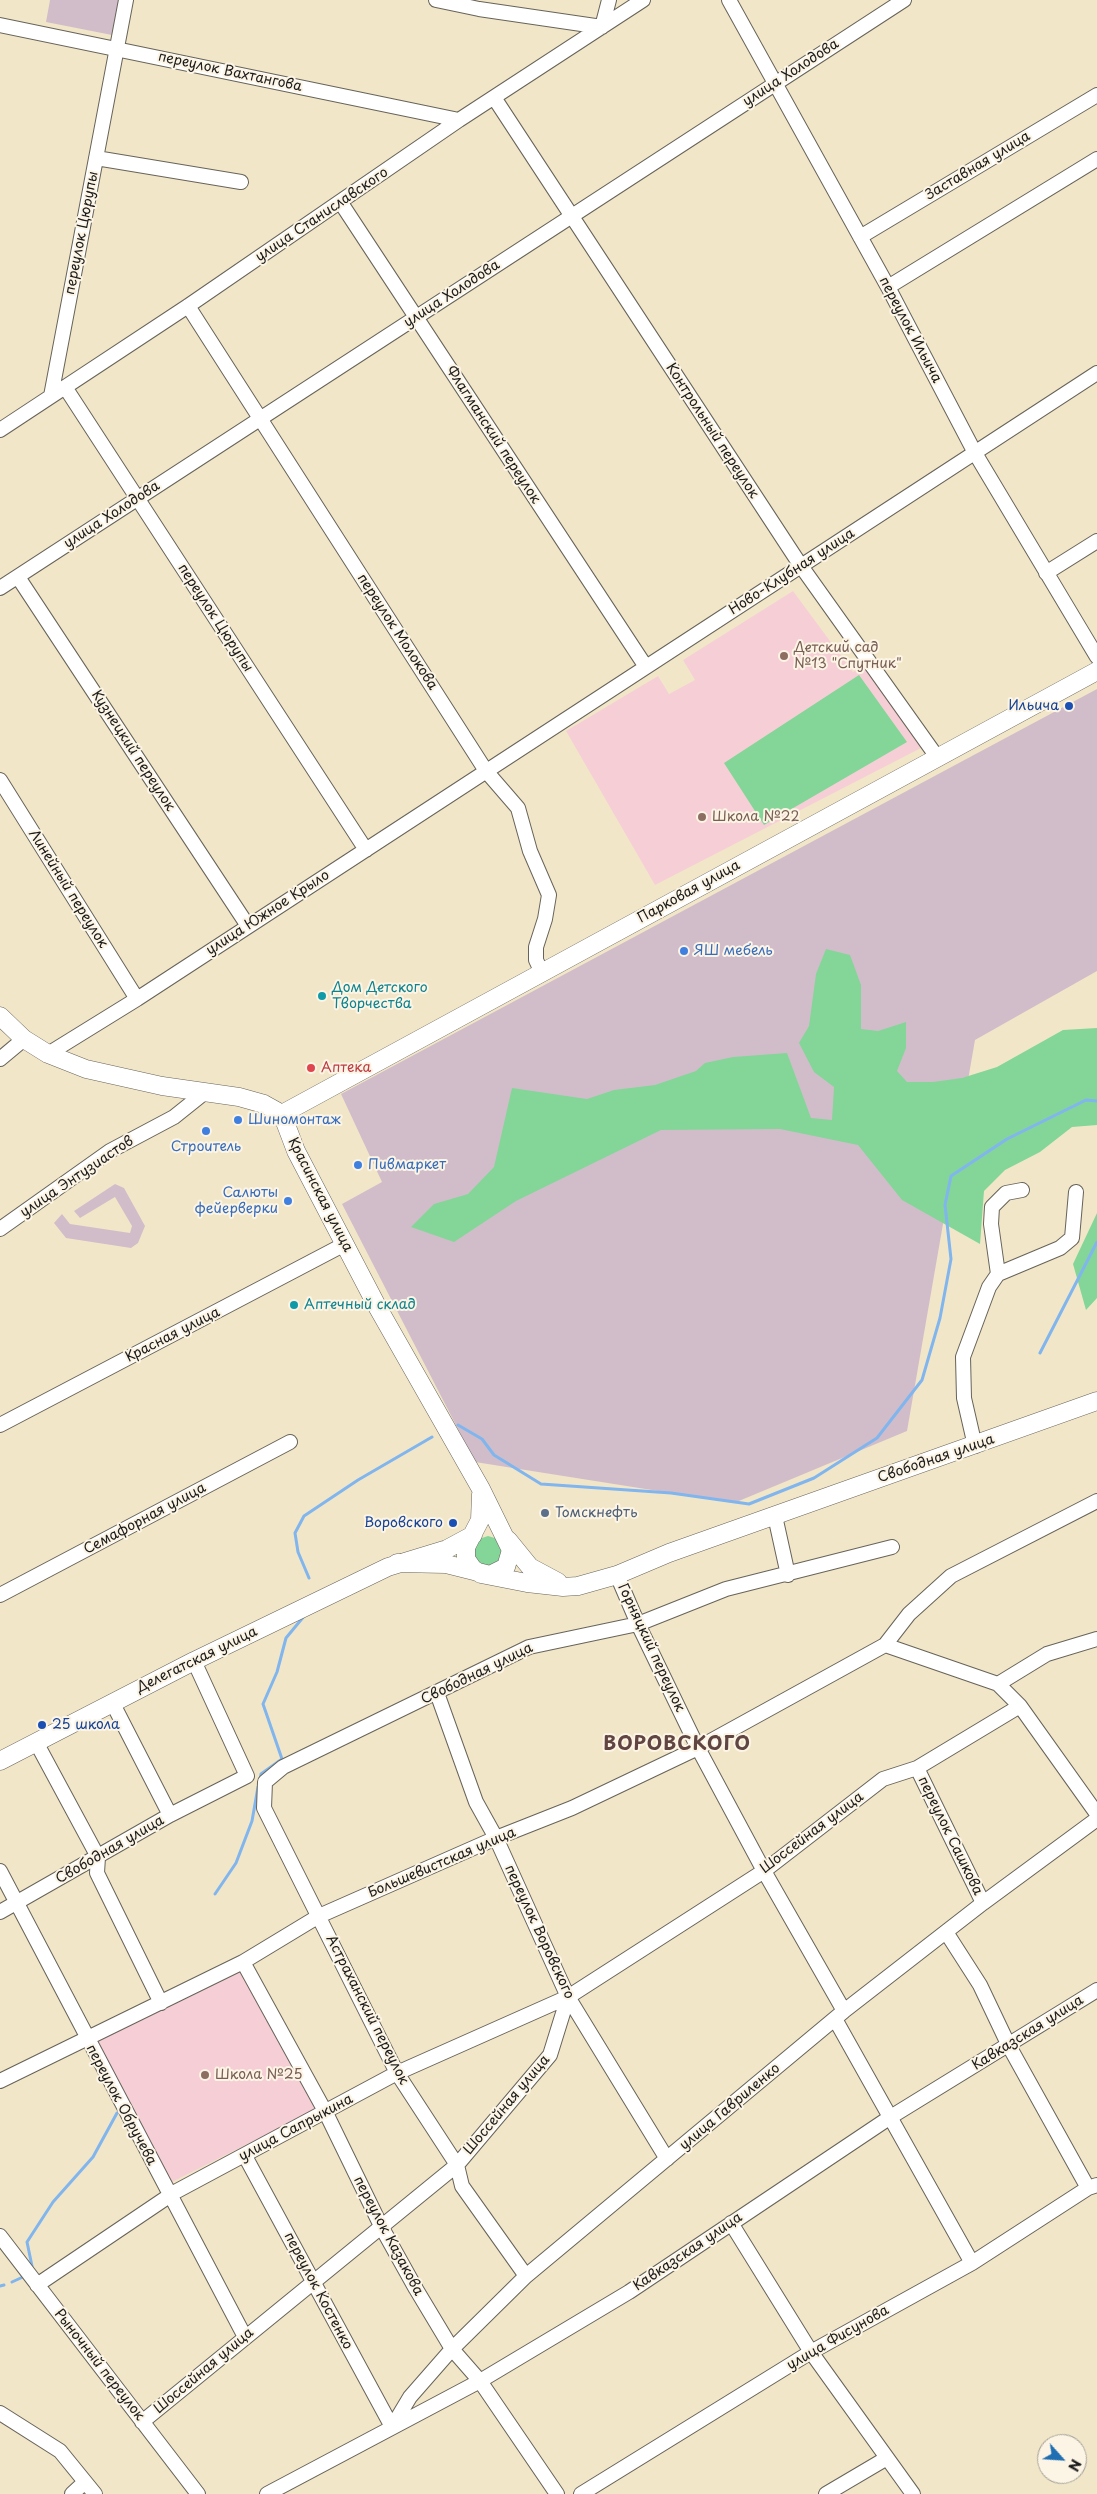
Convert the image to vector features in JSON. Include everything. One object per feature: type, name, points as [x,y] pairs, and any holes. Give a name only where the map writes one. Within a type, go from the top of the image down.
[{"type":"main road","name":"Парковая улица","points":[[282,1114],[1097,671]]},
{"type":"main road","points":[[0,1016],[24,1039],[48,1054],[86,1069],[204,1094],[239,1097],[264,1104],[282,1114]]},
{"type":"main road","name":"Красинская улица","points":[[282,1114],[296,1151],[345,1244],[508,1539],[521,1558],[538,1573],[562,1583],[578,1586]]},
{"type":"main road","name":"Свободная улица","points":[[578,1586],[617,1575],[775,1516],[1097,1402]]},
{"type":"main road","points":[[471,1536],[481,1530],[492,1529],[508,1539],[512,1550],[506,1567],[496,1573],[481,1574],[473,1569],[466,1559],[466,1548],[471,1536],[477,1528],[482,1512],[481,1489]]},
{"type":"main road","name":"Делегатская улица","points":[[0,1761],[194,1661],[397,1563],[447,1549],[471,1536]]},
{"type":"main road","name":"Делегатская улица","points":[[397,1563],[446,1564],[481,1574],[527,1583],[563,1587],[578,1586]]},
{"type":"street","name":"переулок Цюрупы","points":[[51,396],[126,0]]},
{"type":"street","points":[[436,0],[480,5],[602,27],[609,0]]},
{"type":"street","name":"улица Станиславского","points":[[0,430],[341,203],[459,120],[495,99],[643,0]]},
{"type":"street","name":"переулок Ильича","points":[[729,0],[888,287],[975,453],[1097,657]]},
{"type":"street","name":"улица Холодова","points":[[0,588],[904,0]]},
{"type":"street","name":"переулок Вахтангова","points":[[0,25],[459,120]]},
{"type":"street","name":"Заставная улица","points":[[860,237],[1097,95]]},
{"type":"street","name":"Контрольный переулок","points":[[495,99],[801,566],[937,757]]},
{"type":"street","name":"переулок Цюрупы","points":[[96,158],[241,182]]},
{"type":"street","points":[[888,287],[1097,159]]},
{"type":"street","name":"Флагманский переулок","points":[[341,203],[646,667]]},
{"type":"street","name":"переулок Молокова","points":[[188,306],[486,771],[518,808],[530,851],[548,889],[545,920],[536,947],[536,960],[542,972]]},
{"type":"street","name":"Ново-Клубная улица","points":[[486,771],[1097,373]]},
{"type":"street","name":"переулок Цюрупы","points":[[65,387],[366,850]]},
{"type":"street","points":[[1046,573],[1097,540]]},
{"type":"street","name":"Кузнецкий переулок","points":[[18,576],[248,926]]},
{"type":"street","name":"улица Южное Крыло","points":[[48,1054],[486,771]]},
{"type":"street","name":"Линейный переулок","points":[[0,780],[137,998]]},
{"type":"street","points":[[0,1059],[24,1039]]},
{"type":"street","name":"улица Энтузиастов","points":[[0,1229],[110,1151],[174,1117],[204,1094]]},
{"type":"street","points":[[998,1274],[991,1224],[992,1207],[1006,1194],[1022,1190]]},
{"type":"street","points":[[975,1446],[964,1398],[963,1357],[989,1287],[998,1274],[1060,1248],[1072,1238],[1076,1192]]},
{"type":"street","name":"Красная улица","points":[[0,1425],[345,1244]]},
{"type":"street","name":"Семафорная улица","points":[[0,1595],[290,1442]]},
{"type":"street","points":[[1097,1502],[950,1576],[909,1614],[885,1645],[998,1684],[1020,1706],[1097,1814]]},
{"type":"street","points":[[775,1516],[788,1575]]},
{"type":"street","name":"Свободная улица","points":[[265,1782],[283,1766],[529,1647],[638,1624],[726,1589],[788,1575],[892,1547]]},
{"type":"street","name":"Горняцкий переулок","points":[[617,1575],[638,1624],[698,1748],[840,2015],[889,2118],[972,2263]]},
{"type":"street","points":[[998,1684],[1047,1654],[1097,1639]]},
{"type":"street","name":"Большевистская улица","points":[[0,2081],[243,1962],[319,1916],[496,1838],[572,1808],[698,1748],[885,1645]]},
{"type":"street","name":"Свободная улица","points":[[0,1912],[170,1816],[247,1776],[194,1661]]},
{"type":"street","name":"переулок Воровского","points":[[437,1693],[476,1802],[496,1838],[568,1997],[667,2159]]},
{"type":"street","points":[[112,1702],[170,1816]]},
{"type":"street","name":"Шоссейная улица","points":[[142,2422],[457,2165],[550,2055],[568,1997],[764,1871],[882,1779],[917,1768],[1020,1706]]},
{"type":"street","points":[[36,1742],[98,1857],[97,1873],[161,2003]]},
{"type":"street","name":"переулок Сашкова","points":[[917,1768],[983,1903]]},
{"type":"street","name":"Астраханский переулок","points":[[265,1782],[264,1808],[397,2073],[457,2165],[462,2186],[526,2276]]},
{"type":"street","name":"улица Гавриленко","points":[[392,2427],[410,2397],[452,2349],[526,2276],[840,2015],[983,1903],[1097,1819]]},
{"type":"street","name":"переулок Обручева","points":[[0,1871],[169,2196],[245,2337]]},
{"type":"street","points":[[946,1932],[980,1986],[1009,2046],[1093,2186]]},
{"type":"street","name":"переулок Казакова","points":[[243,1962],[326,2113],[382,2228],[452,2349],[480,2381],[557,2494]]},
{"type":"street","name":"Кавказская улица","points":[[267,2494],[480,2381],[629,2292],[889,2118],[1009,2046],[1097,1990]]},
{"type":"street","name":"улица Сапрыкина","points":[[37,2285],[169,2196],[397,2073],[568,1997]]},
{"type":"street","name":"переулок Костенко","points":[[245,2156],[392,2427]]},
{"type":"street","name":"улица Фисунова","points":[[581,2494],[811,2352],[972,2263],[1093,2186]]},
{"type":"street","points":[[731,2223],[811,2352],[913,2494]]},
{"type":"street","name":"Рыночный переулок","points":[[0,2236],[198,2494]]},
{"type":"street","points":[[0,2413],[60,2452],[95,2494]]},
{"type":"street","points":[[826,2494],[887,2458]]},
{"type":"street","points":[[72,2494],[85,2482]]},
{"type":"shaded area","points":[[50,0],[120,0],[112,35],[46,22]]},
{"type":"shaded area","name":"Школа №22","points":[[793,591],[853,672],[863,666],[921,748],[655,885],[566,731],[658,676],[669,694],[695,680],[683,660]]},
{"type":"shaded area","points":[[1097,689],[1097,971],[975,1040],[907,1431],[734,1503],[475,1462],[342,1204],[382,1182],[341,1094]]},
{"type":"shaded area","points":[[115,1184],[124,1188],[145,1226],[138,1243],[131,1248],[66,1238],[54,1223],[62,1214],[70,1224],[130,1233],[132,1226],[115,1197],[80,1218],[74,1211]]},
{"type":"shaded area","name":"Школа №25","points":[[241,1968],[317,2109],[168,2184],[93,2041]]},
{"type":"green space","points":[[859,675],[907,742],[764,825],[724,763]]},
{"type":"green space","points":[[826,949],[850,955],[861,985],[861,1029],[878,1031],[906,1022],[906,1048],[897,1071],[907,1082],[933,1082],[962,1078],[997,1067],[1063,1030],[1097,1028],[1097,1125],[1072,1127],[1040,1152],[1005,1170],[984,1191],[980,1244],[902,1200],[858,1145],[780,1129],[661,1130],[516,1201],[454,1242],[411,1227],[434,1204],[468,1194],[494,1167],[512,1088],[587,1099],[614,1090],[655,1085],[696,1071],[705,1063],[733,1057],[787,1053],[811,1118],[832,1120],[834,1087],[814,1072],[799,1043],[809,1026],[816,974]]},
{"type":"green space","points":[[1097,1213],[1097,1298],[1086,1310],[1073,1264]]},
{"type":"green space","points":[[488,1536],[498,1539],[502,1544],[504,1559],[487,1569],[475,1561],[474,1545],[482,1538]]},
{"type":"waterway","points":[[458,1425],[482,1439],[494,1455],[541,1484],[671,1493],[749,1504],[814,1478],[877,1438],[922,1380],[940,1318],[951,1259],[945,1205],[951,1176],[1007,1139],[1086,1100],[1097,1101]]},
{"type":"waterway","points":[[1040,1353],[1097,1242]]},
{"type":"waterway","points":[[309,1578],[298,1552],[295,1533],[304,1516],[358,1480],[432,1437]]},
{"type":"waterway","points":[[260,1781],[261,1774],[282,1759],[263,1704],[277,1672],[286,1638],[305,1615]]},
{"type":"waterway","points":[[215,1894],[236,1863],[252,1821],[258,1787]]},
{"type":"waterway","points":[[32,2266],[27,2242],[53,2202],[93,2157],[117,2113]]},
{"type":"waterway","points":[[12,2282],[25,2276]]},
{"type":"waterway","points":[[0,2286],[4,2285]]},
{"type":"place","name":"Детский сад №13 \"Спутник\"","points":[[784,656]]},
{"type":"place","name":"Ильича","points":[[1069,706]]},
{"type":"place","name":"Школа №22","points":[[702,817]]},
{"type":"place","name":"ЯШ мебель","points":[[684,951]]},
{"type":"place","name":"Дом Детского Творчества","points":[[322,996]]},
{"type":"place","name":"Аптека","points":[[311,1068]]},
{"type":"place","name":"Шиномонтаж","points":[[238,1120]]},
{"type":"place","name":"Строитель","points":[[206,1131]]},
{"type":"place","name":"Пивмаркет","points":[[358,1165]]},
{"type":"place","name":"Салюты фейерверки","points":[[288,1201]]},
{"type":"place","name":"Аптечный склад","points":[[294,1305]]},
{"type":"place","name":"Томскнефть","points":[[545,1513]]},
{"type":"place","name":"Воровского","points":[[453,1523]]},
{"type":"place","name":"25 школа","points":[[42,1725]]},
{"type":"place","name":"Школа №25","points":[[205,2075]]},
{"type":"district","name":"ВОРОВСКОГО","points":[[677,1745]]}]
